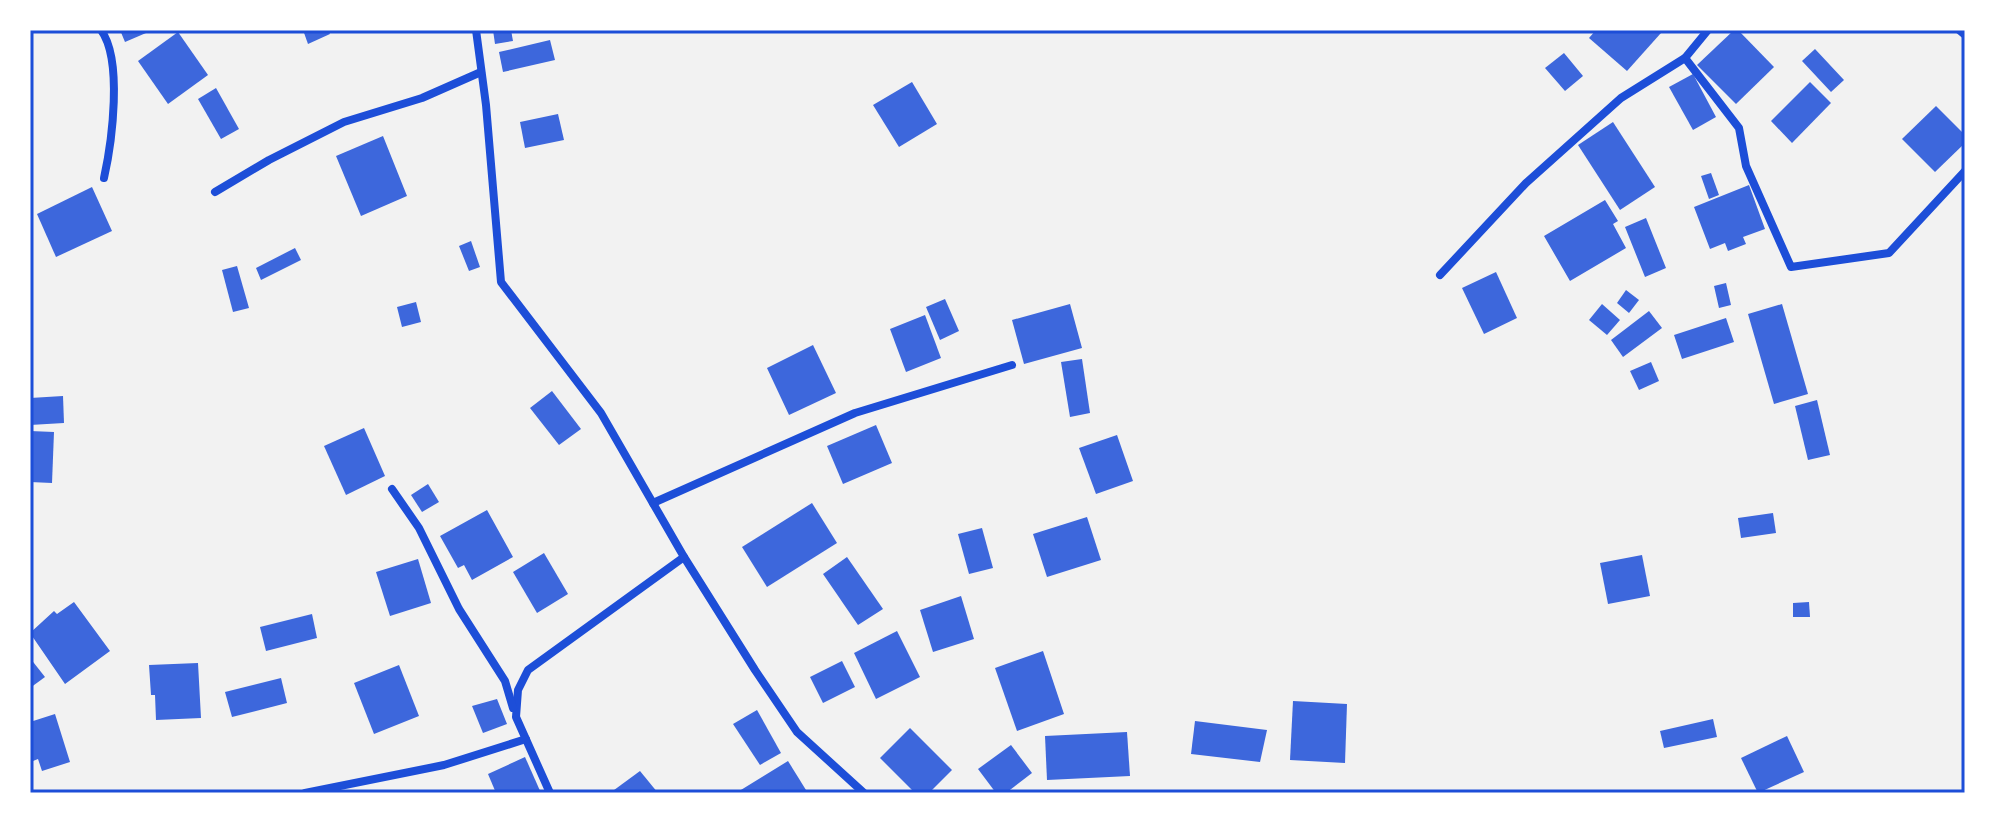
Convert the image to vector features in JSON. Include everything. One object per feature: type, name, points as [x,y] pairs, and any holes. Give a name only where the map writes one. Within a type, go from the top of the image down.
[{"type":"street","points":[[101,30],[108,39],[115,62],[112,142],[104,178]]},
{"type":"street","points":[[476,30],[501,282],[601,413],[684,557],[797,732],[864,793]]},
{"type":"street","points":[[1440,275],[1526,183],[1621,98],[1685,58],[1708,30]]},
{"type":"street","points":[[1959,30],[1965,35]]},
{"type":"street","points":[[1685,58],[1739,128],[1746,166],[1791,267],[1889,253],[1965,171]]},
{"type":"street","points":[[215,192],[344,122],[422,98],[481,72]]},
{"type":"street","points":[[653,503],[855,413],[1012,365]]},
{"type":"street","points":[[392,489],[419,528],[459,609],[505,681],[516,717],[550,793]]},
{"type":"street","points":[[516,717],[518,690],[528,670],[684,557]]},
{"type":"street","points":[[305,793],[444,765],[526,739]]},
{"type":"building","points":[[120,30],[153,30],[125,42]]},
{"type":"building","points":[[303,30],[328,30],[330,34],[308,44]]},
{"type":"building","points":[[493,30],[511,30],[513,41],[495,44]]},
{"type":"building","points":[[1596,30],[1658,30],[1661,33],[1627,71],[1589,38]]},
{"type":"building","points":[[1734,30],[1738,30],[1774,67],[1736,104],[1697,65]]},
{"type":"building","points":[[178,32],[208,75],[168,104],[138,61]]},
{"type":"building","points":[[550,40],[555,60],[503,72],[499,52]]},
{"type":"building","points":[[1815,49],[1844,80],[1831,92],[1802,61]]},
{"type":"building","points":[[1564,53],[1583,76],[1565,91],[1545,68]]},
{"type":"building","points":[[1693,74],[1716,117],[1693,130],[1669,87]]},
{"type":"building","points":[[912,82],[937,124],[899,147],[873,105]]},
{"type":"building","points":[[1810,82],[1831,103],[1792,143],[1771,121]]},
{"type":"building","points":[[216,88],[239,129],[221,139],[198,99]]},
{"type":"building","points":[[1936,106],[1965,135],[1965,143],[1935,172],[1902,139]]},
{"type":"building","points":[[558,114],[564,140],[525,148],[520,122]]},
{"type":"building","points":[[1613,122],[1655,187],[1620,210],[1578,145]]},
{"type":"building","points":[[383,136],[407,196],[361,216],[336,156]]},
{"type":"building","points":[[1711,173],[1719,195],[1709,199],[1701,176]]},
{"type":"building","points":[[1749,185],[1765,229],[1743,237],[1746,244],[1728,251],[1725,243],[1710,249],[1694,207]]},
{"type":"building","points":[[92,187],[112,231],[56,257],[37,214]]},
{"type":"building","points":[[1605,200],[1618,221],[1613,224],[1626,248],[1570,281],[1544,236]]},
{"type":"building","points":[[1646,218],[1666,268],[1645,277],[1625,227]]},
{"type":"building","points":[[471,241],[480,267],[469,271],[459,246]]},
{"type":"building","points":[[295,248],[301,260],[261,280],[256,268]]},
{"type":"building","points":[[237,266],[249,308],[233,312],[222,270]]},
{"type":"building","points":[[1496,272],[1517,318],[1484,334],[1462,288]]},
{"type":"building","points":[[1726,283],[1731,305],[1719,308],[1714,286]]},
{"type":"building","points":[[1626,290],[1639,300],[1629,313],[1617,303]]},
{"type":"building","points":[[945,299],[959,331],[940,340],[926,307]]},
{"type":"building","points":[[416,302],[421,322],[402,327],[397,307]]},
{"type":"building","points":[[1070,304],[1082,348],[1024,364],[1012,320]]},
{"type":"building","points":[[1602,304],[1620,320],[1607,335],[1589,320]]},
{"type":"building","points":[[1782,304],[1808,394],[1774,404],[1748,314]]},
{"type":"building","points":[[1649,311],[1662,328],[1623,357],[1611,340]]},
{"type":"building","points":[[925,315],[941,358],[906,372],[890,329]]},
{"type":"building","points":[[1726,318],[1734,342],[1682,359],[1674,335]]},
{"type":"building","points":[[813,345],[836,393],[789,415],[767,368]]},
{"type":"building","points":[[1082,359],[1090,413],[1070,417],[1061,362]]},
{"type":"building","points":[[1651,362],[1659,381],[1639,390],[1630,371]]},
{"type":"building","points":[[552,391],[581,429],[559,445],[530,408]]},
{"type":"building","points":[[63,396],[64,423],[30,425],[30,398]]},
{"type":"building","points":[[1817,400],[1830,455],[1808,460],[1795,406]]},
{"type":"building","points":[[876,425],[892,463],[843,484],[827,446]]},
{"type":"building","points":[[364,428],[385,476],[346,495],[324,446]]},
{"type":"building","points":[[30,431],[54,432],[52,483],[30,482]]},
{"type":"building","points":[[1117,435],[1133,481],[1096,494],[1079,448]]},
{"type":"building","points":[[428,484],[439,502],[422,512],[411,495]]},
{"type":"building","points":[[812,503],[837,543],[767,587],[742,547]]},
{"type":"building","points":[[487,510],[513,557],[472,580],[464,565],[458,568],[440,536]]},
{"type":"building","points":[[1773,513],[1776,533],[1741,538],[1738,518]]},
{"type":"building","points":[[1087,517],[1101,560],[1047,577],[1033,534]]},
{"type":"building","points":[[982,528],[993,568],[969,574],[958,534]]},
{"type":"building","points":[[544,553],[568,594],[537,613],[513,572]]},
{"type":"building","points":[[1642,555],[1650,596],[1608,604],[1600,563]]},
{"type":"building","points":[[847,557],[883,609],[858,625],[823,574]]},
{"type":"building","points":[[418,559],[431,603],[390,616],[376,572]]},
{"type":"building","points":[[961,596],[974,639],[933,652],[920,610]]},
{"type":"building","points":[[74,602],[110,651],[65,684],[30,633],[54,611],[57,614]]},
{"type":"building","points":[[1809,602],[1810,617],[1793,617],[1793,603]]},
{"type":"building","points":[[312,614],[317,638],[266,651],[260,627]]},
{"type":"building","points":[[897,631],[920,677],[876,699],[854,653]]},
{"type":"building","points":[[1043,651],[1064,714],[1017,731],[995,668]]},
{"type":"building","points":[[30,658],[45,677],[30,688]]},
{"type":"building","points":[[842,661],[855,687],[823,703],[810,677]]},
{"type":"building","points":[[198,663],[201,718],[156,720],[149,665]]},
{"type":"building","points":[[399,665],[419,716],[374,734],[354,683]]},
{"type":"building","points":[[281,678],[287,703],[232,717],[225,692]]},
{"type":"building","points":[[497,699],[507,724],[483,733],[472,706]]},
{"type":"building","points":[[1293,701],[1347,704],[1345,763],[1290,760]]},
{"type":"building","points":[[757,710],[781,753],[760,765],[733,724]]},
{"type":"building","points":[[55,714],[70,762],[42,771],[38,759],[33,761],[30,750],[30,722]]},
{"type":"building","points":[[1713,719],[1717,737],[1664,748],[1660,731]]},
{"type":"building","points":[[1195,721],[1267,730],[1260,762],[1191,754]]},
{"type":"building","points":[[910,728],[952,770],[929,793],[915,793],[880,758]]},
{"type":"building","points":[[1127,732],[1130,776],[1047,780],[1045,736]]},
{"type":"building","points":[[1787,736],[1804,772],[1758,793],[1741,758]]},
{"type":"building","points":[[1011,745],[1032,773],[1006,793],[996,793],[978,769]]},
{"type":"building","points":[[525,757],[541,793],[496,793],[488,774]]},
{"type":"building","points":[[788,761],[806,790],[801,793],[736,793]]},
{"type":"building","points":[[640,771],[658,793],[610,793]]}]
